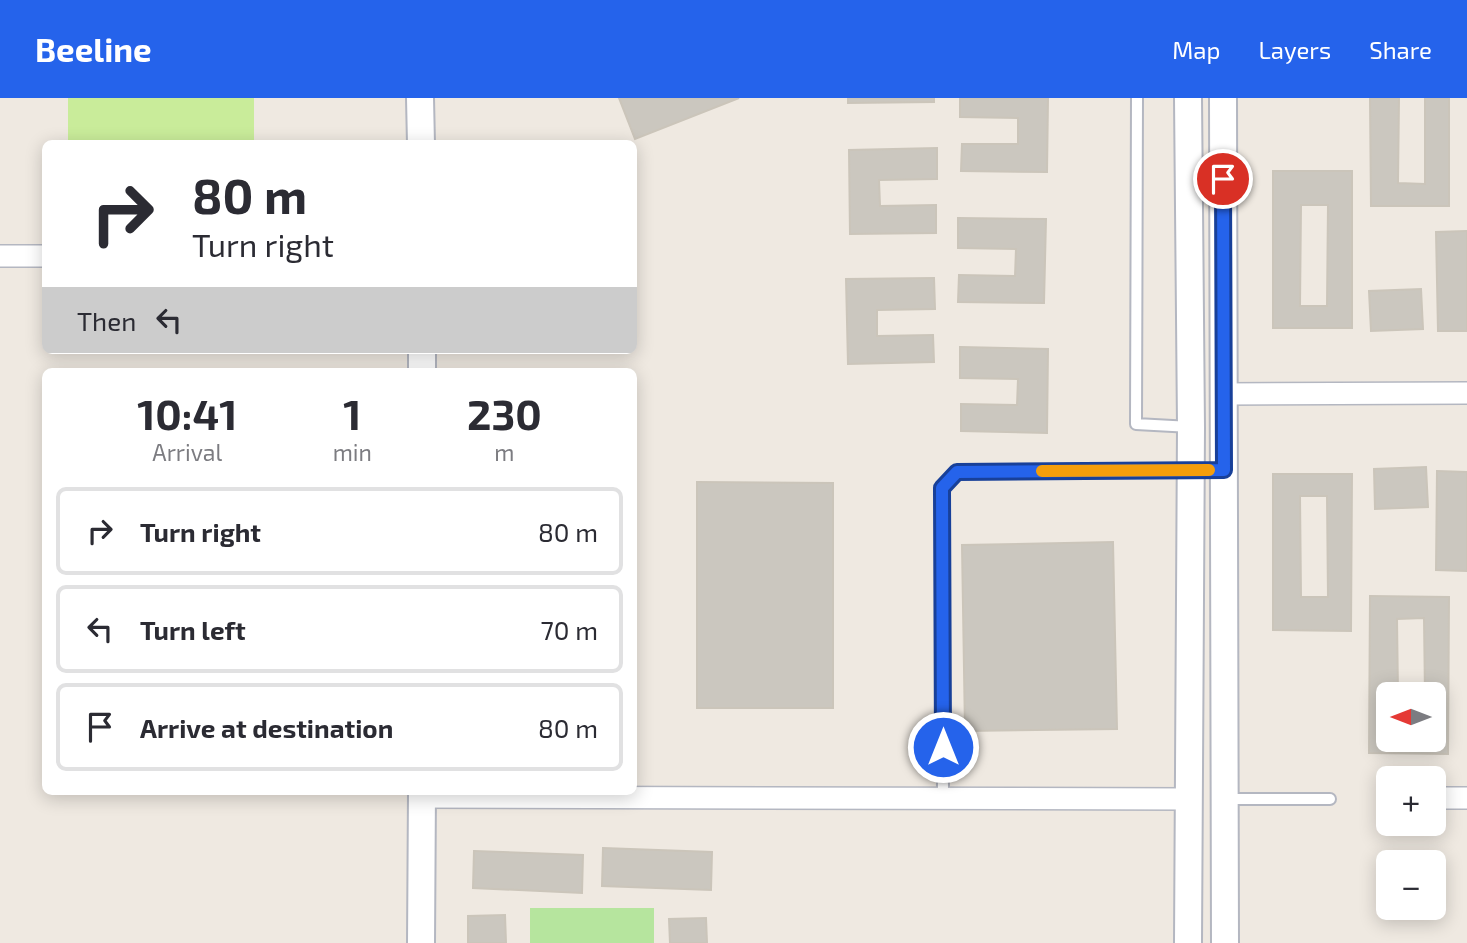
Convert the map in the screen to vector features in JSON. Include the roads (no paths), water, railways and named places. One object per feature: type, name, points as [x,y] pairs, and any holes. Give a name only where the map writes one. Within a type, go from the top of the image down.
[{"type":"street","points":[[420,98],[421,140]]},
{"type":"street","points":[[1188,98],[1191,427],[1188,943]]},
{"type":"street","points":[[1223,98],[1225,943]]},
{"type":"street","points":[[0,256],[42,256]]},
{"type":"street","points":[[1224,394],[1467,393]]},
{"type":"street","points":[[421,943],[422,795]]},
{"type":"street","points":[[552,795],[1190,799]]},
{"type":"street","points":[[1446,798],[1467,798]]},
{"type":"lane","points":[[1137,98],[1136,424],[1191,427]]},
{"type":"lane","points":[[943,798],[942,488],[957,472],[1224,470]]},
{"type":"lane","points":[[1224,799],[1330,799]]}]
